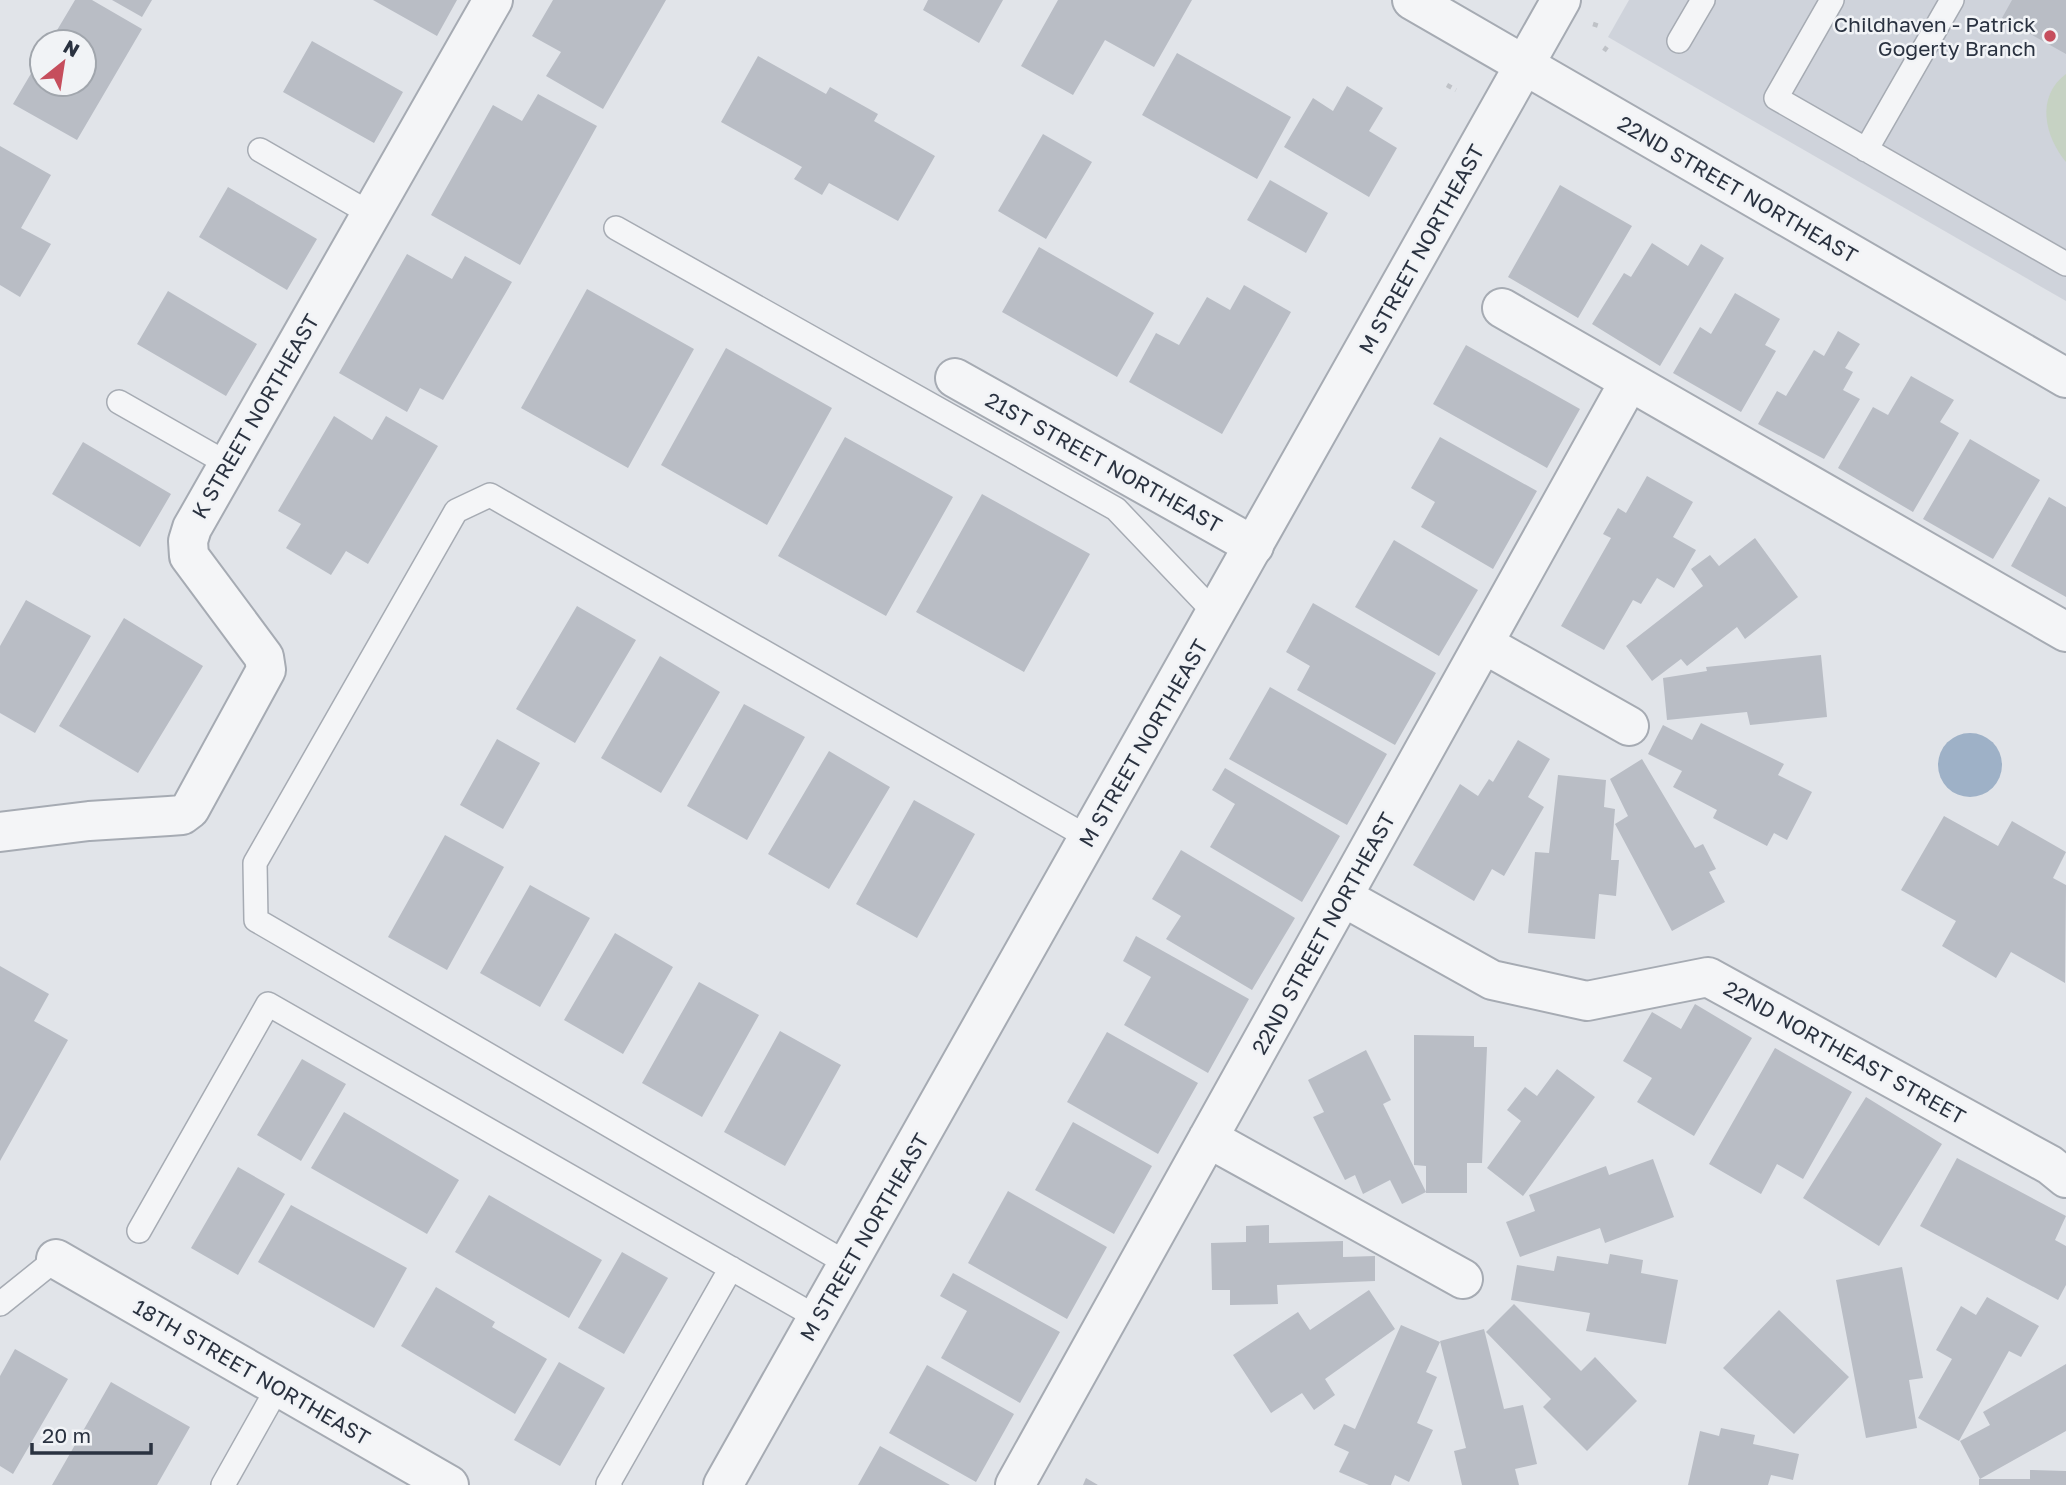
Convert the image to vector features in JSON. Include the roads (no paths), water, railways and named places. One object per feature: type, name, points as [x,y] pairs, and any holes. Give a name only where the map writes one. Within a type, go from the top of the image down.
[{"type":"street","name":"K STREET NORTHEAST","points":[[0,832],[89,821],[182,815],[190,809],[267,670],[264,657],[189,556],[188,541],[192,528],[493,0]]},
{"type":"street","name":"22ND STREET NORTHEAST","points":[[1412,0],[2066,378]]},
{"type":"street","name":"M STREET NORTHEAST","points":[[723,1485],[1561,0]]},
{"type":"street","points":[[1502,308],[2066,632]]},
{"type":"street","name":"21ST STREET NORTHEAST","points":[[954,378],[1254,547]]},
{"type":"street","name":"22ND STREET NORTHEAST","points":[[1015,1485],[1629,382]]},
{"type":"street","points":[[1484,644],[1629,726]]},
{"type":"street","name":"22ND NORTHEAST STREET","points":[[1343,897],[1492,980],[1587,1001],[1708,977],[2050,1165],[2066,1178]]},
{"type":"street","points":[[1208,1138],[1463,1279]]},
{"type":"street","name":"18TH STREET NORTHEAST","points":[[55,1259],[449,1485]]},
{"type":"lane","points":[[1679,41],[1703,0]]},
{"type":"lane","points":[[1832,0],[1776,98],[2066,264]]},
{"type":"lane","points":[[1866,150],[1952,0]]},
{"type":"lane","points":[[260,150],[371,214]]},
{"type":"lane","points":[[616,228],[1116,509],[1216,614]]},
{"type":"lane","points":[[119,402],[228,464]]},
{"type":"lane","points":[[848,1264],[256,920],[256,863],[262,851],[456,510],[490,495],[1089,838]]},
{"type":"lane","points":[[139,1231],[268,1004],[818,1318]]},
{"type":"lane","points":[[0,1304],[55,1259]]},
{"type":"lane","points":[[610,1485],[608,1484],[730,1268]]},
{"type":"lane","points":[[223,1485],[278,1387]]},
{"type":"water","points":[[1964,733],[1976,733],[1993,742],[2000,753],[2000,777],[1993,788],[1976,797],[1964,797],[1952,792],[1943,783],[1938,771],[1938,759],[1943,747],[1952,738]]},
{"type":"place","name":"Childhaven - Patrick Gogerty Branch","points":[[2050,36]]}]
